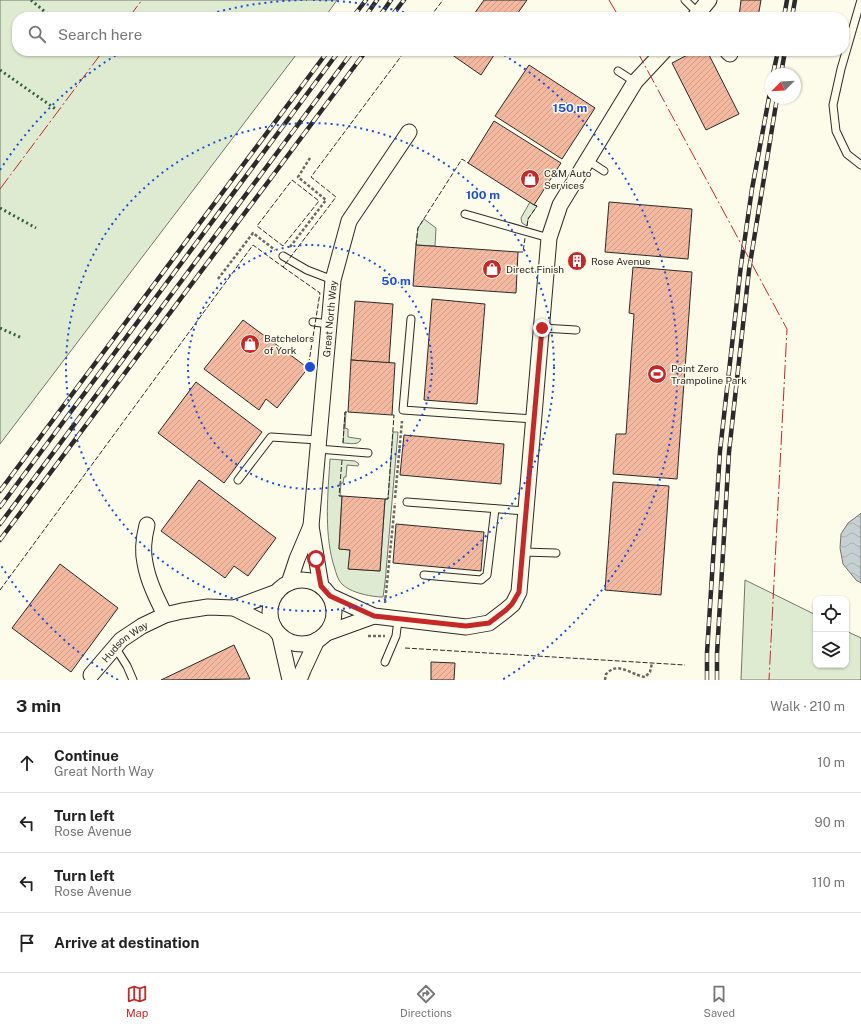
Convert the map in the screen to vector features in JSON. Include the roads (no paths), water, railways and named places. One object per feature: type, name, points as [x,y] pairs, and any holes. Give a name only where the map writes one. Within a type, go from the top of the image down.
[{"type":"street","points":[[699,12],[709,0]]},
{"type":"street","points":[[290,680],[277,632],[270,616],[271,603],[277,592],[289,583],[297,580],[313,582],[325,591],[386,618],[466,626],[489,623],[512,604],[519,592],[549,238],[560,205],[587,160],[635,82],[659,56]]},
{"type":"street","name":"Great North Way","points":[[325,591],[311,526],[333,280],[349,221],[409,132]]},
{"type":"street","points":[[146,525],[144,540],[145,562],[156,596],[165,615]]},
{"type":"street","name":"Great North Way","points":[[289,583],[311,526]]},
{"type":"street","points":[[299,680],[322,636],[332,624],[334,605],[325,591]]},
{"type":"street","name":"Hudson Way","points":[[91,675],[120,640],[142,626],[165,615],[182,611],[208,608],[234,608],[277,592]]},
{"type":"street","name":"Hudson Way","points":[[234,608],[277,632]]},
{"type":"street","points":[[277,632],[292,642],[305,644],[322,636],[386,618]]},
{"type":"lane","points":[[685,0],[693,12]]},
{"type":"lane","points":[[849,41],[861,0]]},
{"type":"lane","points":[[845,56],[832,105],[836,131],[848,154],[861,165]]},
{"type":"lane","points":[[618,71],[635,82]]},
{"type":"lane","points":[[587,160],[604,171]]},
{"type":"lane","points":[[465,214],[549,238]]},
{"type":"lane","points":[[283,256],[307,270],[333,280]]},
{"type":"lane","points":[[411,319],[403,410],[534,418]]},
{"type":"lane","points":[[313,322],[329,324]]},
{"type":"lane","points":[[542,328],[576,330]]},
{"type":"lane","points":[[238,480],[271,437],[368,453]]},
{"type":"lane","points":[[407,502],[525,511]]},
{"type":"lane","points":[[424,575],[482,580],[487,576],[495,509]]},
{"type":"lane","points":[[523,552],[556,553]]},
{"type":"lane","points":[[385,662],[396,636],[386,618]]},
{"type":"lane","points":[[115,647],[127,666],[133,680]]},
{"type":"water","points":[[861,513],[861,583],[856,580],[843,564],[840,548],[841,534],[848,523]]},
{"type":"railway","points":[[357,12],[366,0]]},
{"type":"railway","points":[[369,12],[377,0]]},
{"type":"railway","points":[[383,12],[391,0]]},
{"type":"railway","points":[[395,12],[404,0]]},
{"type":"railway","points":[[785,12],[787,0]]},
{"type":"railway","points":[[793,12],[795,0]]},
{"type":"railway","points":[[0,491],[324,56]]},
{"type":"railway","points":[[0,507],[335,56]]},
{"type":"railway","points":[[0,524],[349,56]]},
{"type":"railway","points":[[0,540],[362,56]]},
{"type":"railway","points":[[774,68],[777,56]]},
{"type":"railway","points":[[782,68],[784,56]]},
{"type":"railway","points":[[707,680],[707,653],[720,451],[741,265],[752,189],[768,104]]},
{"type":"railway","points":[[717,680],[717,654],[729,452],[749,270],[776,104]]},
{"type":"place","name":"C&M Auto Services","points":[[530,179]]},
{"type":"place","name":"Rose Avenue","points":[[577,261]]},
{"type":"place","name":"Direct Finish","points":[[492,269]]},
{"type":"place","name":"Batchelors of York","points":[[250,344]]},
{"type":"place","name":"Point Zero Trampoline Park","points":[[657,374]]}]
